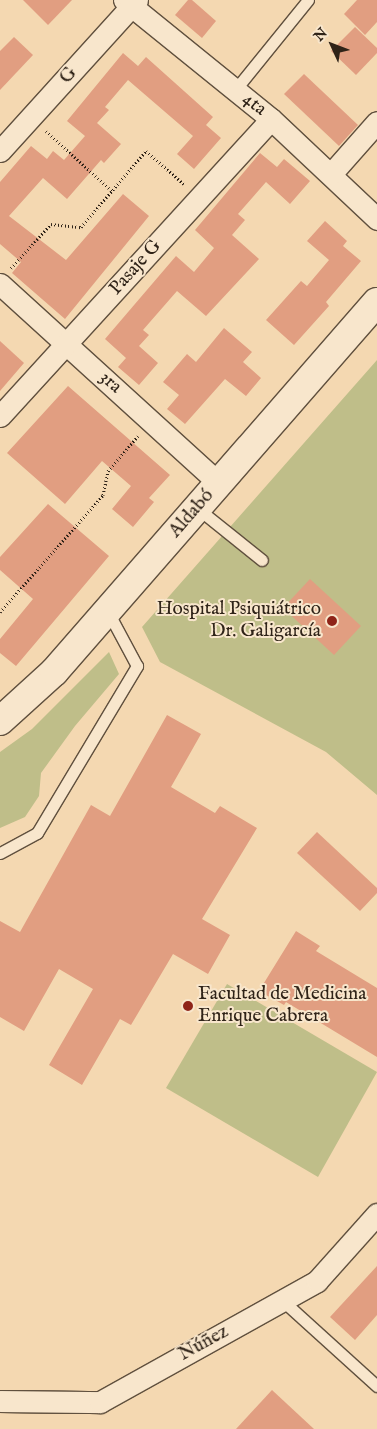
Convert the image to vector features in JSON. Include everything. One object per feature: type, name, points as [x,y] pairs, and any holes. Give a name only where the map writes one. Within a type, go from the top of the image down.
[{"type":"main road","name":"Aldabó","points":[[0,721],[54,672],[377,302]]},
{"type":"street","name":"4ta","points":[[131,2],[271,119],[377,219]]},
{"type":"street","name":"G","points":[[0,151],[131,2]]},
{"type":"street","name":"Pasaje G","points":[[0,416],[67,345],[271,119]]},
{"type":"street","points":[[331,174],[377,122]]},
{"type":"street","name":"3ra","points":[[3,278],[67,345],[219,483]]},
{"type":"street","name":"Núñez","points":[[0,1400],[100,1402],[317,1281],[377,1214]]},
{"type":"lane","points":[[235,90],[308,0]]},
{"type":"lane","points":[[197,508],[262,560]]},
{"type":"lane","points":[[0,853],[37,833],[137,666],[107,611]]},
{"type":"lane","points":[[282,1300],[377,1386]]},
{"type":"path","points":[[31,118],[112,191]]},
{"type":"path","points":[[3,278],[51,224],[81,227],[146,151],[200,198]]},
{"type":"path","points":[[0,612],[103,495],[108,471],[151,421]]},
{"type":"shaded area","points":[[377,360],[377,795],[326,752],[160,662],[142,627]]},
{"type":"shaded area","points":[[109,652],[119,674],[75,726],[41,773],[39,796],[25,817],[0,828],[0,752],[32,729]]},
{"type":"shaded area","points":[[227,984],[377,1072],[318,1177],[166,1088]]},
{"type":"building","points":[[23,0],[72,0],[48,25]]},
{"type":"building","points":[[188,0],[192,0],[216,21],[202,38],[175,15]]},
{"type":"building","points":[[357,0],[377,0],[377,22],[365,35],[344,14]]},
{"type":"building","points":[[355,27],[377,48],[377,53],[356,75],[331,51]]},
{"type":"building","points":[[14,37],[33,55],[0,90],[0,51]]},
{"type":"building","points":[[123,53],[138,66],[146,57],[213,117],[206,125],[221,138],[194,169],[177,154],[193,136],[128,80],[105,107],[109,110],[97,123],[121,144],[104,163],[101,160],[67,199],[43,178],[9,216],[66,260],[123,194],[149,216],[65,319],[12,273],[21,262],[0,244],[0,182],[31,146],[47,159],[53,151],[64,160],[85,136],[67,121]]},
{"type":"building","points":[[304,74],[358,125],[339,146],[284,94]]},
{"type":"building","points":[[260,153],[277,167],[284,159],[310,181],[290,204],[266,182],[238,214],[245,220],[232,235],[259,259],[206,316],[177,291],[143,330],[149,335],[139,346],[158,363],[139,385],[118,367],[126,358],[105,339],[176,256],[194,272],[214,248],[195,230]]},
{"type":"building","points":[[325,221],[347,241],[343,246],[361,261],[326,302],[329,306],[294,345],[266,320],[301,281],[307,286],[329,260],[307,241]]},
{"type":"building","points":[[224,328],[252,352],[243,362],[261,378],[246,396],[225,379],[185,424],[167,409],[179,395],[163,382],[187,354],[196,362]]},
{"type":"building","points":[[0,341],[24,363],[0,391]]},
{"type":"building","points":[[68,386],[170,475],[149,498],[154,502],[133,527],[112,509],[131,486],[102,461],[65,504],[7,453]]},
{"type":"building","points":[[48,504],[109,556],[16,666],[0,653],[0,639],[33,599],[0,570],[0,557]]},
{"type":"building","points":[[310,579],[361,626],[334,655],[283,608]]},
{"type":"building","points":[[167,715],[201,734],[171,787],[215,813],[220,806],[257,828],[202,919],[230,935],[208,974],[173,954],[131,1025],[120,1019],[82,1085],[49,1065],[93,989],[59,969],[24,1031],[0,1017],[0,921],[20,932],[91,805],[110,816]]},
{"type":"building","points":[[317,832],[377,888],[377,893],[360,911],[297,853]]},
{"type":"building","points":[[296,931],[320,946],[316,951],[377,988],[377,1057],[286,1002],[284,1005],[259,991]]},
{"type":"building","points":[[377,1266],[377,1315],[355,1340],[330,1317]]},
{"type":"building","points":[[272,1390],[314,1429],[236,1429]]},
{"type":"place","name":"Hospital Psiquiátrico Dr. Galigarcía","points":[[332,621]]},
{"type":"place","name":"Facultad de Medicina Enrique Cabrera","points":[[188,1006]]}]
